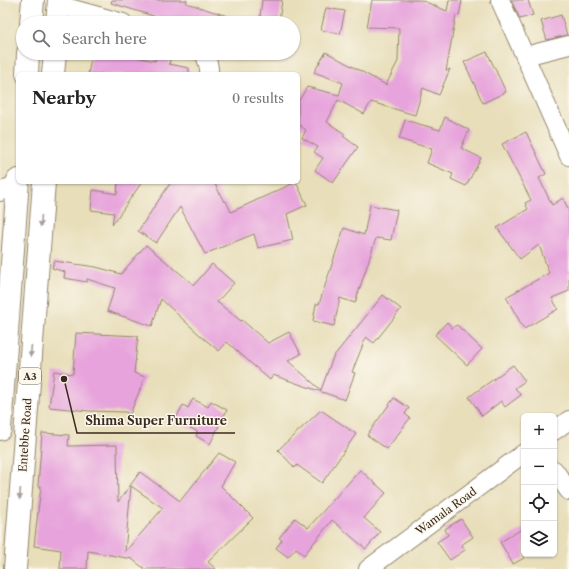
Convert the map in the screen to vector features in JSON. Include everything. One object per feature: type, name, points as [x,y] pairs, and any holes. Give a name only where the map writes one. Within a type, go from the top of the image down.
[{"type":"main road","points":[[32,16],[33,0]]},
{"type":"main road","points":[[27,72],[28,60]]},
{"type":"main road","points":[[53,72],[54,60]]},
{"type":"main road","name":"Entebbe Road","points":[[15,569],[44,184]]},
{"type":"main road","name":"A3","points":[[0,429],[12,185]]},
{"type":"street","points":[[500,0],[569,156]]},
{"type":"street","points":[[58,9],[90,16]]},
{"type":"street","points":[[524,56],[569,45]]},
{"type":"street","points":[[207,60],[210,72]]},
{"type":"street","points":[[557,429],[569,420]]},
{"type":"street","name":"Wamala Road","points":[[368,569],[521,455]]},
{"type":"street","points":[[557,474],[569,491]]},
{"type":"building","points":[[112,0],[187,0],[186,3],[227,16],[153,16],[111,3]]},
{"type":"building","points":[[262,0],[282,0],[280,16],[260,16]]},
{"type":"building","points":[[372,0],[421,0],[447,11],[449,0],[462,0],[459,16],[456,15],[446,71],[450,69],[439,95],[423,88],[415,115],[371,102],[364,114],[338,100],[327,122],[345,134],[343,136],[358,147],[333,183],[315,170],[323,158],[314,152],[318,147],[302,138],[306,130],[300,126],[300,99],[307,87],[339,95],[343,83],[314,72],[326,52],[386,85],[398,61],[399,28],[367,27]]},
{"type":"building","points":[[511,0],[528,0],[533,15],[520,19]]},
{"type":"building","points":[[326,8],[345,11],[340,34],[321,30]]},
{"type":"building","points":[[561,15],[567,35],[547,40],[541,21]]},
{"type":"building","points":[[487,52],[506,92],[483,103],[464,62]]},
{"type":"building","points":[[91,60],[170,60],[169,64],[189,68],[189,72],[88,72]]},
{"type":"building","points":[[445,117],[469,130],[461,148],[481,158],[466,186],[451,179],[453,174],[427,163],[432,149],[399,139],[405,120],[440,130]]},
{"type":"building","points":[[526,132],[546,174],[539,178],[552,205],[563,198],[569,211],[569,291],[552,298],[558,309],[524,329],[506,297],[549,273],[539,245],[520,259],[497,228],[528,209],[525,203],[531,200],[502,144]]},
{"type":"building","points":[[118,184],[141,184],[112,225],[114,213],[91,210],[93,190],[117,194]]},
{"type":"building","points":[[170,184],[215,184],[231,212],[292,184],[297,184],[307,205],[287,214],[293,240],[258,248],[254,234],[205,254],[180,207],[156,243],[138,231]]},
{"type":"building","points":[[370,205],[397,210],[391,240],[376,238],[355,303],[340,298],[334,326],[313,321],[316,304],[319,304],[344,228],[364,235]]},
{"type":"building","points":[[146,245],[194,285],[212,264],[234,283],[217,302],[241,321],[242,320],[268,343],[289,332],[301,354],[288,361],[321,390],[333,357],[383,295],[401,309],[374,343],[366,337],[352,372],[355,373],[345,400],[273,375],[270,380],[227,342],[219,351],[161,299],[152,326],[107,311],[115,288],[87,279],[87,282],[64,278],[65,272],[52,268],[54,261],[96,267],[121,274]]},
{"type":"building","points":[[447,322],[452,328],[457,325],[482,349],[467,365],[435,335]]},
{"type":"building","points":[[76,333],[138,336],[134,373],[145,377],[130,414],[125,412],[89,411],[49,407],[54,371],[73,374]]},
{"type":"building","points":[[513,365],[525,381],[515,388],[521,395],[505,407],[501,401],[482,416],[469,397]]},
{"type":"building","points":[[394,398],[409,408],[405,414],[410,418],[387,449],[367,435]]},
{"type":"building","points":[[193,399],[208,407],[211,401],[227,410],[210,444],[196,436],[198,432],[175,420],[183,405],[188,408]]},
{"type":"building","points":[[321,410],[356,434],[322,483],[297,465],[295,468],[278,450]]},
{"type":"building","points":[[42,433],[69,435],[68,446],[117,445],[118,502],[140,472],[180,501],[219,453],[235,462],[221,486],[253,518],[208,562],[216,569],[145,569],[132,559],[88,551],[87,569],[60,569],[61,550],[34,546],[41,486],[38,486]],"holes":[[[131,486],[163,508],[125,552]]]},
{"type":"building","points":[[360,470],[386,493],[364,518],[380,532],[366,549],[332,520],[304,555],[296,548],[288,557],[276,548],[282,540],[279,538],[295,518],[308,528]]},
{"type":"building","points":[[461,519],[473,537],[461,545],[465,550],[450,560],[437,542],[448,535],[445,529]]},
{"type":"building","points":[[521,530],[521,557],[524,558],[513,564],[500,542]]},
{"type":"place","name":"Shima Super Furniture","points":[[64,379]]}]
